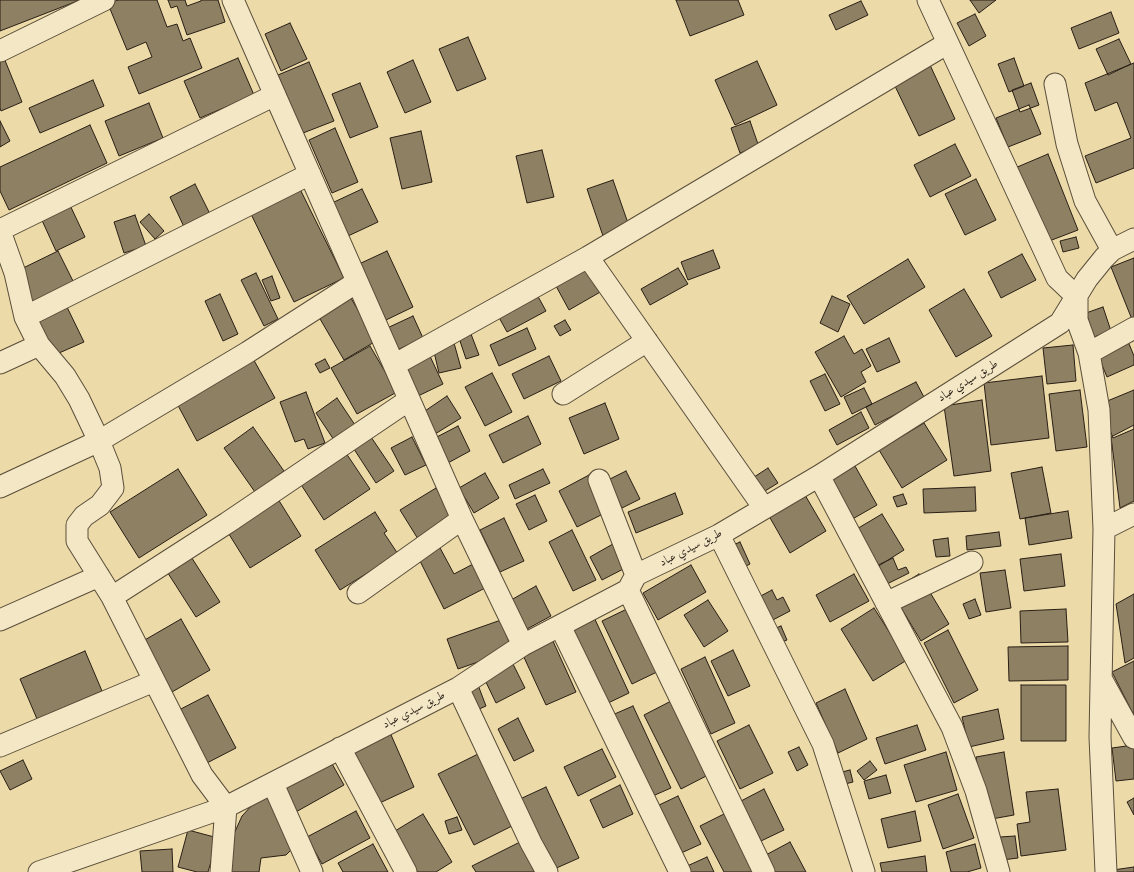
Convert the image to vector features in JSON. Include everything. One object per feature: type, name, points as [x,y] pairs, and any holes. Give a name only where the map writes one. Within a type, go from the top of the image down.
[{"type":"street","points":[[0,51],[104,0]]},
{"type":"street","points":[[233,0],[462,519],[523,645]]},
{"type":"street","points":[[928,0],[1057,278],[1077,297],[1077,320],[1089,353],[1099,410],[1104,529],[1100,737],[1106,872]]},
{"type":"street","points":[[394,365],[588,257],[948,43]]},
{"type":"street","points":[[1056,84],[1067,144],[1085,201],[1112,250]]},
{"type":"street","points":[[221,872],[226,807],[202,775],[112,597],[77,541],[77,525],[84,516],[100,505],[113,488],[110,468],[79,399],[65,376],[39,345],[25,317],[15,273],[0,231],[275,95]]},
{"type":"street","points":[[25,317],[310,174]]},
{"type":"street","name":"طريق سيدي عباد","points":[[39,872],[226,807],[458,688],[523,645],[560,626],[819,476],[1060,323],[1087,279],[1104,258],[1112,250],[1134,239]]},
{"type":"street","points":[[588,257],[764,508]]},
{"type":"street","points":[[0,487],[99,441],[248,352],[357,282]]},
{"type":"street","points":[[1089,353],[1134,328]]},
{"type":"street","points":[[563,394],[647,341]]},
{"type":"street","points":[[0,363],[39,345]]},
{"type":"street","points":[[112,597],[227,523],[409,400]]},
{"type":"street","points":[[819,476],[952,727],[976,791],[999,872]]},
{"type":"street","points":[[599,480],[632,583],[764,872]]},
{"type":"street","points":[[1104,529],[1134,514]]},
{"type":"street","points":[[358,593],[462,519]]},
{"type":"street","points":[[719,535],[823,744],[864,872]]},
{"type":"street","points":[[886,603],[972,562]]},
{"type":"street","points":[[0,620],[98,576]]},
{"type":"street","points":[[560,626],[680,872]]},
{"type":"street","points":[[1101,679],[1134,738]]},
{"type":"street","points":[[0,746],[154,681]]},
{"type":"street","points":[[458,688],[531,843],[547,872]]},
{"type":"street","points":[[340,748],[406,872]]},
{"type":"street","points":[[273,784],[312,872]]},
{"type":"building","points":[[0,0],[80,0],[0,31]]},
{"type":"building","points":[[118,0],[157,0],[167,27],[177,24],[183,41],[190,38],[202,68],[139,94],[128,67],[152,57],[146,42],[127,50],[108,4]]},
{"type":"building","points":[[168,0],[185,0],[187,6],[201,0],[218,0],[225,22],[187,35],[177,6],[171,8]]},
{"type":"building","points":[[676,0],[738,0],[744,15],[690,36]]},
{"type":"building","points":[[970,0],[996,0],[979,13]]},
{"type":"building","points":[[861,1],[868,15],[836,30],[829,15]]},
{"type":"building","points":[[1111,12],[1119,33],[1079,49],[1071,28]]},
{"type":"building","points":[[975,14],[986,36],[969,46],[957,23]]},
{"type":"building","points":[[290,23],[307,59],[281,71],[265,34]]},
{"type":"building","points":[[468,37],[486,79],[457,91],[439,49]]},
{"type":"building","points":[[1119,39],[1131,64],[1108,75],[1096,49]]},
{"type":"building","points":[[4,58],[22,102],[1,111],[0,59]]},
{"type":"building","points":[[238,58],[254,95],[200,118],[184,81]]},
{"type":"building","points":[[1014,58],[1024,86],[1009,92],[998,64]]},
{"type":"building","points":[[413,60],[431,102],[405,113],[387,72]]},
{"type":"building","points":[[757,61],[777,105],[735,125],[715,80]]},
{"type":"building","points":[[309,62],[334,121],[303,133],[278,75]]},
{"type":"building","points":[[1134,63],[1134,168],[1096,183],[1085,156],[1131,138],[1117,102],[1095,111],[1085,83]]},
{"type":"building","points":[[930,65],[955,119],[919,136],[893,82]]},
{"type":"building","points":[[93,80],[104,106],[40,133],[29,108]]},
{"type":"building","points":[[360,83],[378,127],[350,138],[332,94]]},
{"type":"building","points":[[1031,83],[1039,105],[1020,112],[1012,90]]},
{"type":"building","points":[[149,103],[163,138],[119,156],[105,121]]},
{"type":"building","points":[[1029,105],[1041,134],[1008,147],[996,118]]},
{"type":"building","points":[[0,121],[10,141],[0,147]]},
{"type":"building","points":[[750,121],[759,147],[740,153],[731,128]]},
{"type":"building","points":[[90,125],[107,163],[9,210],[0,191],[0,167]]},
{"type":"building","points":[[335,128],[358,182],[332,193],[309,140]]},
{"type":"building","points":[[421,131],[432,182],[402,189],[390,138]]},
{"type":"building","points":[[955,144],[971,176],[930,197],[914,165]]},
{"type":"building","points":[[542,150],[554,197],[527,203],[516,156]]},
{"type":"building","points":[[1048,154],[1078,230],[1044,243],[1015,168]]},
{"type":"building","points":[[976,179],[996,220],[965,235],[945,194]]},
{"type":"building","points":[[613,180],[629,226],[603,236],[587,189]]},
{"type":"building","points":[[195,184],[211,216],[185,229],[170,197]]},
{"type":"building","points":[[298,185],[344,278],[294,302],[249,210]]},
{"type":"building","points":[[362,189],[378,222],[348,236],[332,203]]},
{"type":"building","points":[[69,203],[85,237],[56,251],[40,216]]},
{"type":"building","points":[[149,214],[164,231],[155,239],[140,222]]},
{"type":"building","points":[[135,215],[146,246],[124,253],[114,222]]},
{"type":"building","points":[[1076,237],[1079,248],[1063,252],[1060,241]]},
{"type":"building","points":[[713,250],[720,268],[688,280],[681,262]]},
{"type":"building","points":[[58,251],[74,283],[33,303],[17,271]]},
{"type":"building","points":[[387,251],[413,307],[386,320],[359,264]]},
{"type":"building","points":[[1022,254],[1036,280],[1001,298],[988,272]]},
{"type":"building","points":[[1134,258],[1134,321],[1133,322],[1111,267]]},
{"type":"building","points":[[908,259],[925,287],[864,324],[847,296]]},
{"type":"building","points":[[589,268],[602,291],[569,310],[556,286]]},
{"type":"building","points":[[678,268],[688,284],[650,305],[641,289]]},
{"type":"building","points":[[256,273],[278,319],[264,326],[241,280]]},
{"type":"building","points":[[272,276],[280,298],[271,301],[262,280]]},
{"type":"building","points":[[964,289],[992,336],[956,357],[929,310]]},
{"type":"building","points":[[535,291],[546,311],[507,332],[496,312]]},
{"type":"building","points":[[348,293],[376,341],[344,360],[316,312]]},
{"type":"building","points":[[220,294],[238,334],[223,341],[205,301]]},
{"type":"building","points":[[832,296],[850,304],[838,332],[820,323]]},
{"type":"building","points":[[66,305],[84,342],[50,357],[33,320]]},
{"type":"building","points":[[1103,307],[1111,331],[1094,337],[1086,313]]},
{"type":"building","points":[[413,316],[423,338],[395,351],[385,329]]},
{"type":"building","points":[[565,320],[571,330],[560,336],[554,326]]},
{"type":"building","points":[[527,328],[536,349],[499,366],[490,345]]},
{"type":"building","points":[[471,334],[479,355],[466,359],[459,338]]},
{"type":"building","points":[[844,336],[854,354],[862,349],[871,366],[861,372],[866,382],[841,397],[815,352]]},
{"type":"building","points":[[889,338],[900,362],[877,372],[866,349]]},
{"type":"building","points":[[1127,339],[1134,356],[1134,365],[1107,377],[1097,353]]},
{"type":"building","points":[[454,343],[461,368],[439,373],[433,348]]},
{"type":"building","points":[[1073,345],[1076,381],[1047,384],[1043,348]]},
{"type":"building","points":[[370,346],[397,392],[357,414],[331,368]]},
{"type":"building","points":[[429,354],[443,384],[418,396],[404,366]]},
{"type":"building","points":[[251,355],[275,398],[197,441],[174,398]]},
{"type":"building","points":[[549,356],[561,381],[524,399],[512,374]]},
{"type":"building","points":[[325,359],[330,368],[320,373],[315,364]]},
{"type":"building","points":[[492,373],[512,412],[485,426],[465,387]]},
{"type":"building","points":[[825,374],[840,404],[825,411],[810,381]]},
{"type":"building","points":[[1042,376],[1049,438],[991,445],[984,383]]},
{"type":"building","points":[[916,382],[925,399],[875,425],[866,407]]},
{"type":"building","points":[[864,388],[872,404],[852,414],[844,397]]},
{"type":"building","points":[[1080,390],[1087,447],[1056,451],[1049,394]]},
{"type":"building","points":[[1134,390],[1134,429],[1113,438],[1100,404]]},
{"type":"building","points":[[306,392],[325,443],[308,449],[304,439],[295,442],[280,402]]},
{"type":"building","points":[[447,396],[461,418],[435,434],[422,413]]},
{"type":"building","points":[[337,398],[355,425],[334,440],[316,413]]},
{"type":"building","points":[[982,400],[991,471],[954,476],[944,406]]},
{"type":"building","points":[[605,403],[619,439],[584,454],[569,418]]},
{"type":"building","points":[[861,412],[869,428],[837,445],[829,430]]},
{"type":"building","points":[[528,416],[541,444],[503,463],[489,435]]},
{"type":"building","points":[[924,423],[947,460],[902,488],[879,450]]},
{"type":"building","points":[[1134,425],[1134,501],[1120,508],[1111,437]]},
{"type":"building","points":[[458,426],[470,451],[446,464],[433,439]]},
{"type":"building","points":[[253,427],[284,471],[255,492],[224,448]]},
{"type":"building","points":[[369,434],[394,471],[376,483],[352,446]]},
{"type":"building","points":[[412,437],[426,465],[405,475],[391,448]]},
{"type":"building","points":[[346,453],[370,489],[324,520],[300,483]]},
{"type":"building","points":[[855,466],[877,505],[849,521],[827,481]]},
{"type":"building","points":[[1042,467],[1051,513],[1020,519],[1011,473]]},
{"type":"building","points":[[768,468],[778,483],[760,494],[751,479]]},
{"type":"building","points":[[178,469],[207,515],[139,558],[110,512]]},
{"type":"building","points":[[543,469],[550,483],[515,499],[509,485]]},
{"type":"building","points":[[626,471],[640,499],[622,508],[608,480]]},
{"type":"building","points":[[485,473],[499,498],[474,513],[459,488]]},
{"type":"building","points":[[589,475],[607,512],[577,527],[559,491]]},
{"type":"building","points":[[975,487],[976,511],[924,513],[923,489]]},
{"type":"building","points":[[436,488],[453,517],[418,539],[400,510]]},
{"type":"building","points":[[675,493],[683,514],[636,533],[628,512]]},
{"type":"building","points":[[903,494],[907,504],[897,507],[893,497]]},
{"type":"building","points":[[535,495],[547,521],[529,530],[516,504]]},
{"type":"building","points":[[805,495],[826,531],[790,553],[769,516]]},
{"type":"building","points":[[278,499],[301,536],[250,568],[227,531]]},
{"type":"building","points":[[1068,511],[1072,538],[1029,545],[1025,518]]},
{"type":"building","points":[[375,512],[387,531],[384,533],[398,554],[340,590],[315,550]]},
{"type":"building","points":[[882,514],[904,550],[877,567],[855,530]]},
{"type":"building","points":[[504,518],[524,561],[500,572],[480,530]]},
{"type":"building","points":[[572,530],[596,580],[573,591],[549,542]]},
{"type":"building","points":[[999,532],[1001,546],[967,550],[966,536]]},
{"type":"building","points":[[948,538],[950,556],[936,557],[933,540]]},
{"type":"building","points":[[620,540],[633,564],[602,580],[590,557]]},
{"type":"building","points":[[740,542],[750,564],[742,568],[731,546]]},
{"type":"building","points":[[439,546],[454,574],[475,563],[487,587],[444,609],[418,557]]},
{"type":"building","points":[[188,552],[220,602],[196,617],[164,567]]},
{"type":"building","points":[[1061,554],[1065,586],[1024,591],[1020,559]]},
{"type":"building","points":[[893,558],[898,570],[906,567],[909,573],[885,585],[876,566]]},
{"type":"building","points":[[691,565],[706,592],[658,620],[643,593]]},
{"type":"building","points":[[1005,570],[1011,608],[986,612],[980,573]]},
{"type":"building","points":[[854,574],[869,601],[830,622],[816,595]]},
{"type":"building","points":[[919,574],[949,624],[921,641],[891,591]]},
{"type":"building","points":[[536,586],[551,616],[527,629],[511,600]]},
{"type":"building","points":[[772,590],[777,600],[783,597],[790,611],[767,623],[755,599]]},
{"type":"building","points":[[1134,594],[1134,658],[1125,663],[1116,604]]},
{"type":"building","points":[[975,599],[981,615],[969,619],[963,604]]},
{"type":"building","points":[[708,600],[728,631],[704,647],[684,615]]},
{"type":"building","points":[[629,608],[659,671],[632,684],[602,621]]},
{"type":"building","points":[[874,608],[907,660],[873,681],[841,629]]},
{"type":"building","points":[[1066,609],[1068,642],[1021,643],[1020,611]]},
{"type":"building","points":[[593,615],[629,693],[606,704],[571,625]]},
{"type":"building","points":[[181,619],[210,670],[172,692],[143,641]]},
{"type":"building","points":[[501,620],[512,650],[458,669],[447,639]]},
{"type":"building","points":[[781,626],[787,640],[777,644],[771,630]]},
{"type":"building","points":[[948,630],[978,690],[954,703],[924,643]]},
{"type":"building","points":[[552,639],[576,692],[546,705],[522,653]]},
{"type":"building","points":[[1068,646],[1068,680],[1009,681],[1008,647]]},
{"type":"building","points":[[733,650],[750,686],[728,696],[711,661]]},
{"type":"building","points":[[85,651],[102,691],[37,719],[20,679]]},
{"type":"building","points":[[705,657],[735,723],[711,734],[681,669]]},
{"type":"building","points":[[1134,661],[1134,716],[1112,672]]},
{"type":"building","points":[[513,664],[525,688],[496,703],[484,678]]},
{"type":"building","points":[[478,685],[486,706],[477,710],[469,688]]},
{"type":"building","points":[[1021,685],[1066,685],[1066,741],[1021,741]]},
{"type":"building","points":[[845,689],[867,739],[838,753],[816,703]]},
{"type":"building","points":[[208,695],[236,748],[203,765],[175,712]]},
{"type":"building","points":[[675,699],[712,773],[681,789],[644,715]]},
{"type":"building","points":[[633,706],[671,788],[648,798],[610,716]]},
{"type":"building","points":[[998,709],[1004,739],[969,747],[962,717]]},
{"type":"building","points":[[518,718],[534,751],[514,761],[498,729]]},
{"type":"building","points":[[749,725],[773,773],[740,789],[717,741]]},
{"type":"building","points":[[917,725],[926,750],[885,764],[876,738]]},
{"type":"building","points":[[388,728],[414,787],[371,807],[345,748]]},
{"type":"building","points":[[1134,745],[1134,779],[1116,781],[1112,748]]},
{"type":"building","points":[[799,747],[808,765],[797,771],[788,752]]},
{"type":"building","points":[[602,749],[616,777],[578,796],[564,767]]},
{"type":"building","points":[[946,752],[957,790],[916,802],[904,765]]},
{"type":"building","points":[[1004,752],[1014,815],[986,820],[976,757]]},
{"type":"building","points":[[480,753],[516,824],[474,845],[438,774]]},
{"type":"building","points":[[23,760],[32,779],[10,790],[0,771]]},
{"type":"building","points":[[870,761],[877,770],[864,780],[857,771]]},
{"type":"building","points":[[331,762],[344,785],[294,813],[281,790]]},
{"type":"building","points":[[850,770],[853,782],[841,785],[838,773]]},
{"type":"building","points":[[886,775],[891,793],[869,799],[864,781]]},
{"type":"building","points":[[620,785],[633,814],[603,828],[590,800]]},
{"type":"building","points":[[546,787],[579,858],[552,870],[520,799]]},
{"type":"building","points":[[764,789],[784,830],[761,841],[741,801]]},
{"type":"building","points":[[1058,789],[1066,850],[1021,856],[1017,824],[1030,822],[1026,792]]},
{"type":"building","points":[[265,791],[293,848],[286,855],[261,858],[259,872],[230,872],[233,836],[242,816]]},
{"type":"building","points":[[958,794],[974,838],[943,849],[928,805]]},
{"type":"building","points":[[678,796],[701,844],[679,854],[657,806]]},
{"type":"building","points":[[1134,798],[1134,815],[1127,802]]},
{"type":"building","points":[[356,811],[370,838],[322,864],[307,837]]},
{"type":"building","points":[[915,811],[921,841],[888,848],[881,819]]},
{"type":"building","points":[[726,813],[757,872],[724,872],[700,826]]},
{"type":"building","points":[[423,814],[452,862],[436,872],[413,872],[390,834]]},
{"type":"building","points":[[457,817],[462,830],[449,834],[445,821]]},
{"type":"building","points":[[188,830],[218,838],[208,872],[197,872],[178,867]]},
{"type":"building","points":[[1015,836],[1018,858],[1002,860],[1000,837]]},
{"type":"building","points":[[522,841],[537,872],[476,872],[472,866]]},
{"type":"building","points":[[790,842],[806,872],[772,872],[764,856]]},
{"type":"building","points":[[373,844],[388,872],[343,872],[338,863]]},
{"type":"building","points":[[975,844],[981,868],[967,872],[951,872],[946,852]]},
{"type":"building","points":[[172,849],[173,872],[142,872],[140,851]]},
{"type":"building","points":[[925,856],[927,872],[882,872],[880,863]]},
{"type":"building","points":[[707,857],[714,872],[688,872],[685,867]]},
{"type":"building","points":[[1134,867],[1134,872],[1113,872],[1113,870]]}]
